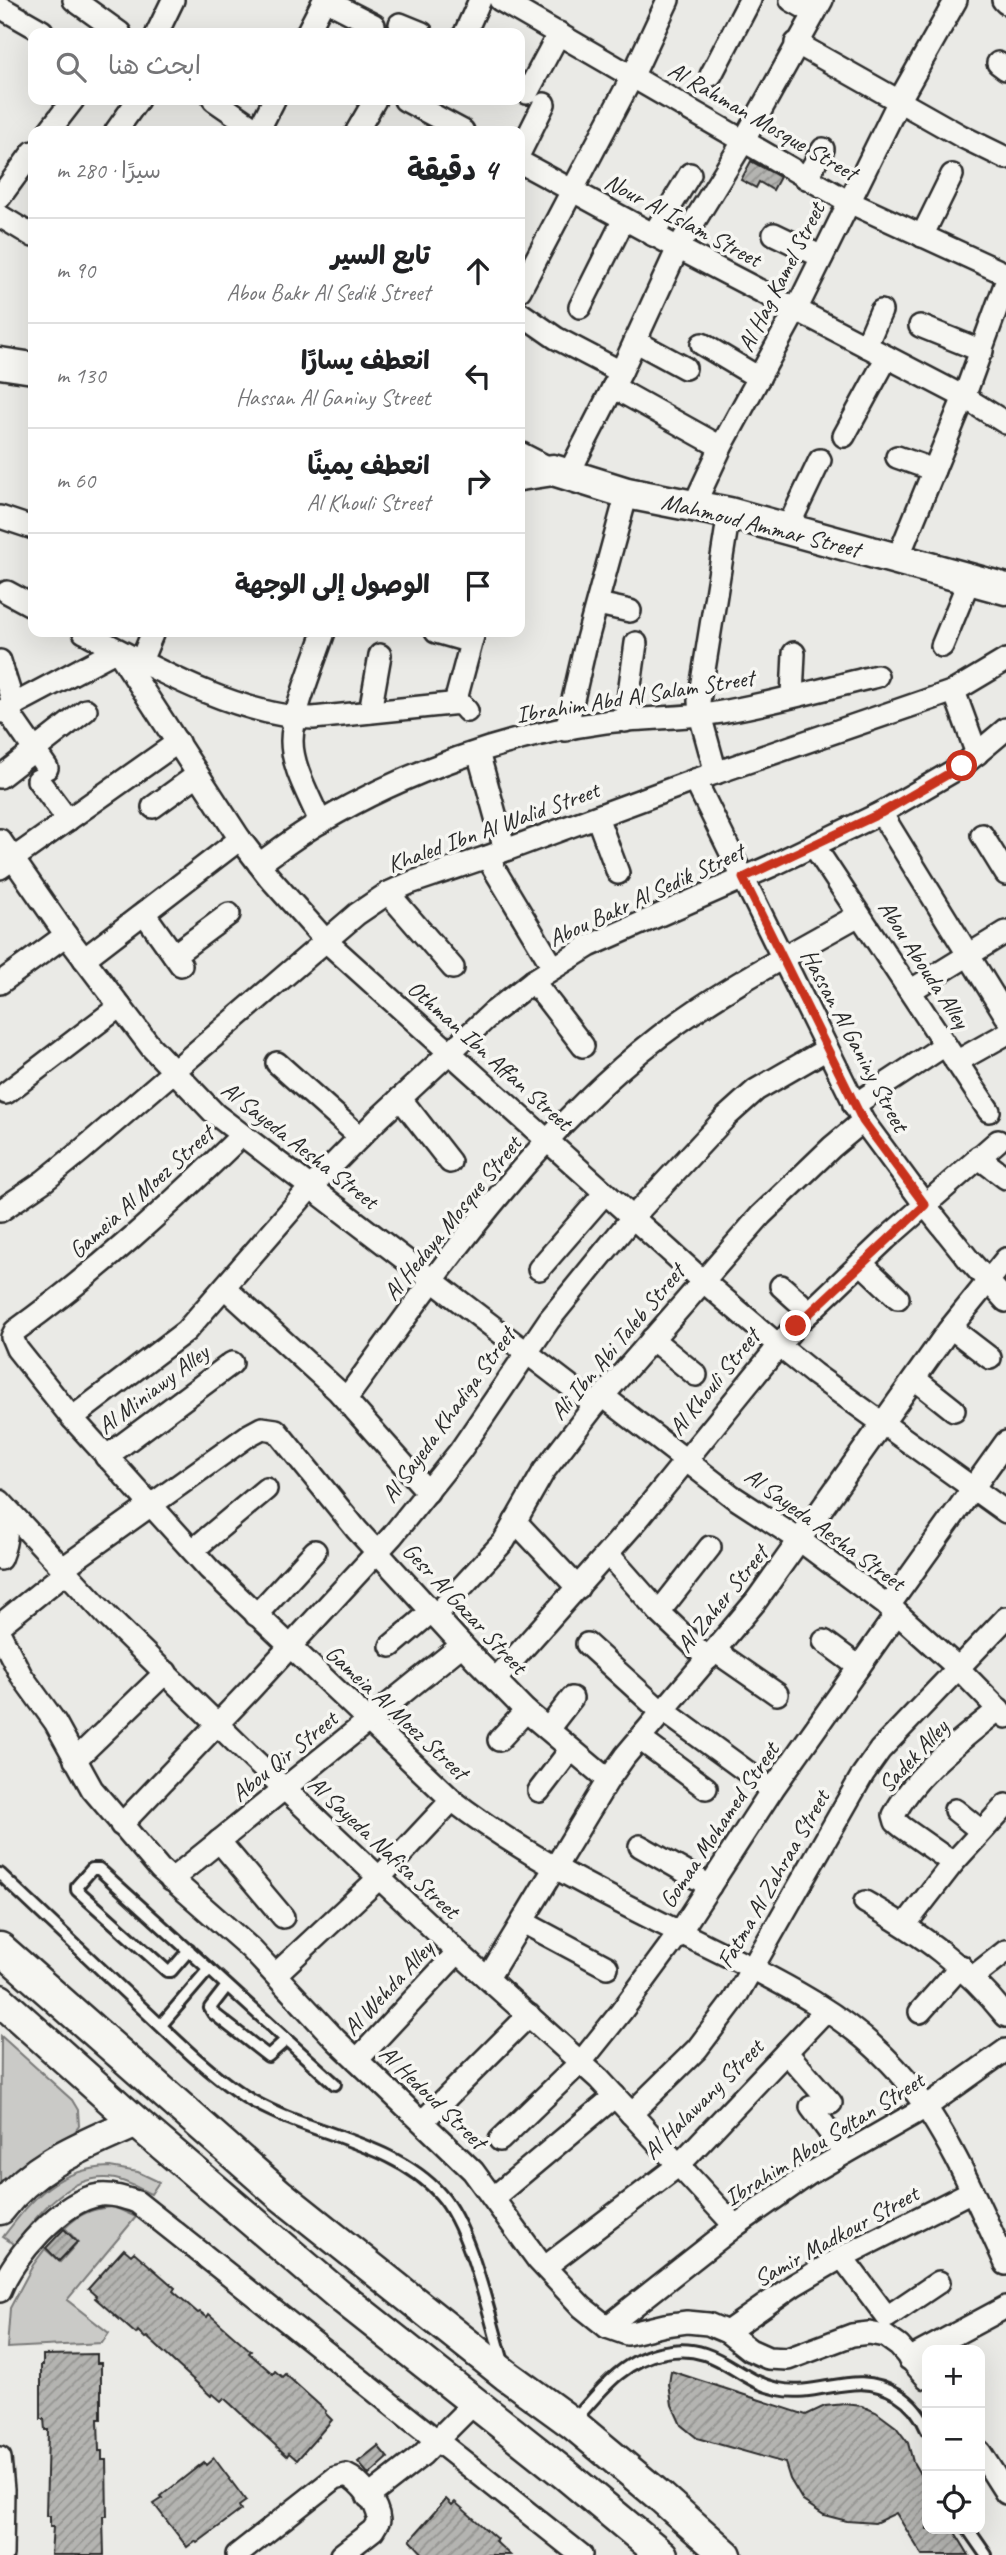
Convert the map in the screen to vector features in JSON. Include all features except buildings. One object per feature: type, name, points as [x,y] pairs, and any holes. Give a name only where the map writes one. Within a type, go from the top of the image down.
[{"type":"street","points":[[74,0],[113,28]]},
{"type":"street","points":[[159,28],[173,0]]},
{"type":"street","points":[[310,28],[325,0],[374,25]]},
{"type":"street","points":[[467,28],[480,0]]},
{"type":"street","name":"Al Rahman Mosque Street","points":[[500,0],[849,202],[1006,274]]},
{"type":"street","points":[[525,280],[570,190],[633,75],[667,0]]},
{"type":"street","points":[[711,75],[750,0]]},
{"type":"street","points":[[525,475],[560,473],[617,379],[678,248],[743,142],[818,6],[790,0]]},
{"type":"street","name":"Al Hag Kamel Street","points":[[694,505],[721,447],[796,310],[899,101],[956,0]]},
{"type":"street","points":[[0,7],[35,28]]},
{"type":"street","points":[[400,24],[410,28]]},
{"type":"street","points":[[525,135],[559,33]]},
{"type":"street","points":[[796,43],[961,136],[1006,158]]},
{"type":"street","points":[[53,126],[69,105]]},
{"type":"street","points":[[120,126],[134,105]]},
{"type":"street","points":[[221,105],[252,126]]},
{"type":"street","points":[[261,126],[272,105]]},
{"type":"street","points":[[360,126],[372,105]]},
{"type":"street","points":[[413,105],[452,126]]},
{"type":"street","points":[[806,178],[823,149]]},
{"type":"street","points":[[0,197],[28,159]]},
{"type":"street","name":"Nour Al Islam Street","points":[[525,165],[653,235],[964,397],[1006,423]]},
{"type":"street","points":[[653,235],[690,174]]},
{"type":"street","points":[[922,236],[952,175]]},
{"type":"street","points":[[0,216],[28,233]]},
{"type":"street","points":[[580,307],[624,219]]},
{"type":"street","points":[[774,234],[822,257]]},
{"type":"street","points":[[897,560],[964,397],[1006,282]]},
{"type":"street","points":[[866,346],[881,311]]},
{"type":"street","points":[[525,316],[721,447]]},
{"type":"street","points":[[920,326],[982,351]]},
{"type":"street","points":[[635,341],[685,368]]},
{"type":"street","points":[[702,344],[759,378]]},
{"type":"street","points":[[845,436],[887,357]]},
{"type":"street","points":[[0,363],[28,367]]},
{"type":"street","name":"Mahmoud Ammar Street","points":[[525,456],[560,473],[627,493],[729,513],[1006,589]]},
{"type":"street","points":[[898,457],[934,470]]},
{"type":"street","points":[[787,529],[820,460]]},
{"type":"street","points":[[566,730],[627,493]]},
{"type":"street","points":[[716,773],[700,715],[701,687],[729,513]]},
{"type":"street","points":[[0,517],[28,526]]},
{"type":"street","points":[[942,646],[970,578]]},
{"type":"street","points":[[7,592],[28,603]]},
{"type":"street","points":[[598,604],[630,611]]},
{"type":"street","points":[[93,637],[231,701],[257,711],[296,718],[461,707],[472,637]]},
{"type":"street","points":[[141,661],[151,637]]},
{"type":"street","points":[[317,637],[292,741],[296,762],[320,822]]},
{"type":"street","points":[[625,721],[636,643]]},
{"type":"street","points":[[7,709],[117,650]]},
{"type":"street","name":"Othman Ibn Affan Street","points":[[117,650],[240,839],[326,941],[632,1218],[778,1345],[973,1488],[1003,1504]]},
{"type":"street","points":[[792,696],[794,653]]},
{"type":"street","points":[[370,712],[380,654]]},
{"type":"street","name":"Khaled Ibn Al Walid Street","points":[[0,1211],[44,1181],[82,1150],[357,914],[388,893],[695,780],[954,691],[1006,660]]},
{"type":"street","points":[[0,661],[7,709],[33,750],[42,774],[68,820]]},
{"type":"street","name":"Ibrahim Abd Al Salam Street","points":[[259,864],[320,822],[388,788],[478,752],[534,735],[625,721],[726,712],[877,676]]},
{"type":"street","points":[[954,691],[976,754]]},
{"type":"street","points":[[0,777],[86,710]]},
{"type":"street","name":"Abou Bakr Al Sedik Street","points":[[72,1418],[186,1331],[310,1188],[360,1136],[504,1003],[533,981],[589,946],[814,846],[881,813],[962,766],[1006,729]]},
{"type":"street","points":[[6,863],[178,742]]},
{"type":"street","points":[[478,752],[496,854],[553,967]]},
{"type":"street","points":[[153,807],[197,775]]},
{"type":"street","name":"Hassan Al Ganiny Street","points":[[695,780],[858,1113],[925,1205],[1006,1301]]},
{"type":"street","points":[[881,813],[1006,1016]]},
{"type":"street","points":[[597,817],[618,873]]},
{"type":"street","points":[[982,835],[1006,874]]},
{"type":"street","points":[[84,959],[240,839]]},
{"type":"street","name":"Al Sayeda Aesha Street","points":[[0,840],[6,863],[66,935],[151,1047],[215,1114],[526,1352],[801,1541],[892,1610],[958,1668],[1002,1713]]},
{"type":"street","name":"Abou Abouda Alley","points":[[814,846],[989,1111]]},
{"type":"street","points":[[388,893],[453,968]]},
{"type":"street","points":[[144,913],[178,960],[229,914]]},
{"type":"street","name":"Al Hedaya Mosque Street","points":[[346,1399],[493,1201],[608,1081],[707,1002],[859,915]]},
{"type":"street","points":[[910,990],[1006,932]]},
{"type":"street","points":[[0,983],[66,935]]},
{"type":"street","points":[[533,981],[583,1046]]},
{"type":"street","points":[[6,1093],[120,1006]]},
{"type":"street","name":"Ali Ibn Abi Taleb Street","points":[[391,1646],[433,1614],[492,1556],[504,1541],[544,1471],[599,1400],[761,1215],[832,1147],[858,1113],[951,1053],[1006,1034]]},
{"type":"street","name":"Al Sayeda Khadiga Street","points":[[121,1825],[290,1647],[428,1492],[460,1451],[549,1320],[632,1218],[726,1116],[756,1090],[827,1049]]},
{"type":"street","points":[[276,1063],[360,1136]]},
{"type":"street","points":[[400,1098],[450,1162]]},
{"type":"street","name":"Gameia Al Moez Street","points":[[241,1136],[129,1242],[93,1273],[15,1331],[12,1337],[16,1349],[106,1457],[193,1550],[256,1615],[452,1800],[491,1830],[555,1867],[753,1969],[825,2011],[854,2030],[881,2053],[905,2078],[926,2106],[972,2191],[997,2223],[1006,2264]]},
{"type":"street","name":"Al Khouli Street","points":[[495,1680],[607,1554],[778,1345],[861,1263],[998,1141]]},
{"type":"street","points":[[978,1157],[1006,1178]]},
{"type":"street","points":[[539,1269],[605,1193]]},
{"type":"street","name":"Al Zaher Street","points":[[488,1978],[608,1780],[712,1655],[801,1541],[951,1328],[1006,1259]]},
{"type":"street","points":[[861,1263],[898,1298]]},
{"type":"street","points":[[781,1286],[810,1312]]},
{"type":"street","points":[[225,1288],[346,1399],[428,1492]]},
{"type":"street","points":[[951,1328],[990,1358]]},
{"type":"street","points":[[652,1339],[696,1375]]},
{"type":"street","name":"Al Miniawy Alley","points":[[106,1457],[232,1363]]},
{"type":"street","points":[[915,1379],[954,1410]]},
{"type":"street","name":"Gesr Al Gazar Street","points":[[0,1625],[64,1570],[249,1435],[262,1428],[276,1430],[376,1553],[495,1680],[526,1711],[608,1780]]},
{"type":"street","name":"Gomaa Mohamed Street","points":[[500,2140],[581,2062],[680,1932],[772,1790],[859,1667],[892,1610],[1006,1442]]},
{"type":"street","points":[[193,1550],[266,1489]]},
{"type":"street","points":[[0,1501],[7,1520],[7,1540],[0,1559]]},
{"type":"street","name":"Al Sayeda Nafisa Street","points":[[0,1501],[108,1617],[285,1789],[458,1952],[581,2062],[735,2226]]},
{"type":"street","points":[[515,1521],[578,1588]]},
{"type":"street","points":[[659,1612],[710,1547]]},
{"type":"street","points":[[256,1615],[316,1551]]},
{"type":"street","points":[[607,1554],[659,1612],[712,1655],[777,1694]]},
{"type":"street","name":"Fatma Al Zahraa Street","points":[[631,2114],[697,2049],[734,2000],[863,1774],[900,1728],[1003,1626]]},
{"type":"street","name":"Al Hedoud Street","points":[[0,1634],[21,1675],[55,1722],[92,1788],[121,1825],[171,1880],[251,1949],[357,2060],[472,2171],[545,2267],[582,2307],[607,2327]]},
{"type":"street","points":[[824,1641],[859,1667]]},
{"type":"street","points":[[587,1644],[663,1712],[772,1790]]},
{"type":"street","name":"Abou Qir Street","points":[[171,1880],[462,1645]]},
{"type":"street","points":[[75,1760],[166,1672]]},
{"type":"street","points":[[548,1729],[572,1698]]},
{"type":"street","points":[[499,1740],[526,1711]]},
{"type":"street","name":"Sadek Alley","points":[[953,1863],[896,1822],[894,1815],[911,1790],[934,1765],[1002,1713]]},
{"type":"street","points":[[640,1739],[706,1788]]},
{"type":"street","points":[[540,1791],[571,1749]]},
{"type":"street","points":[[276,1974],[379,1878],[452,1800]]},
{"type":"street","points":[[905,1925],[953,1863],[1006,1805]]},
{"type":"street","points":[[955,1810],[981,1831]]},
{"type":"street","points":[[219,1841],[283,1917]]},
{"type":"street","points":[[640,1846],[710,1886]]},
{"type":"street","points":[[865,1902],[905,1925],[967,1972],[1006,2016]]},
{"type":"street","points":[[523,1922],[607,1967]]},
{"type":"street","points":[[0,1948],[279,2194],[506,2375],[572,2423],[726,2555]]},
{"type":"street","points":[[919,2012],[967,1972],[1006,1951]]},
{"type":"street","name":"Al Wehda Alley","points":[[357,2060],[458,1952]]},
{"type":"street","points":[[0,2000],[136,2122],[340,2296],[662,2555]]},
{"type":"street","name":"Al Halawany Street","points":[[545,2267],[678,2165],[825,2011]]},
{"type":"street","points":[[422,2121],[529,2015]]},
{"type":"street","name":"Ibrahim Abou Soltan Street","points":[[607,2327],[735,2226],[809,2174],[926,2106],[1006,2050]]},
{"type":"street","points":[[786,2052],[821,2105],[845,2154]]},
{"type":"street","points":[[493,2198],[615,2096]]},
{"type":"street","points":[[0,2209],[10,2196],[44,2166],[85,2144],[136,2122]]},
{"type":"street","name":"Samir Madkour Street","points":[[727,2332],[794,2285],[972,2191]]},
{"type":"street","points":[[0,2291],[5,2278],[21,2255],[64,2211],[80,2201],[99,2195],[119,2196],[137,2202],[582,2555]]},
{"type":"street","points":[[314,2274],[328,2265],[341,2243]]},
{"type":"street","points":[[842,2258],[887,2317],[939,2282]]},
{"type":"street","points":[[340,2296],[351,2272],[366,2263]]},
{"type":"street","points":[[909,2359],[1006,2307]]},
{"type":"street","points":[[607,2327],[627,2334],[687,2322],[708,2324],[727,2332],[750,2350],[768,2358],[788,2359],[852,2334],[869,2333],[885,2336],[899,2346],[922,2373]]},
{"type":"street","points":[[368,2497],[437,2441],[475,2402]]},
{"type":"street","points":[[0,2458],[3,2489],[2,2555]]},
{"type":"street","points":[[985,2460],[1006,2493]]},
{"type":"street","points":[[237,2555],[340,2476],[346,2475],[356,2480],[379,2514],[377,2525],[341,2555]]},
{"type":"lane","points":[[189,1950],[171,1971],[167,1971],[77,1890],[77,1886],[92,1869],[97,1868],[189,1950],[335,2084]]},
{"type":"lane","points":[[0,1874],[225,2083],[279,2115],[397,2161],[425,2179],[442,2196],[460,2227],[506,2375]]},
{"type":"lane","points":[[161,2025],[209,1969]]},
{"type":"lane","points":[[228,1986],[210,2008],[211,2012],[268,2056],[286,2040]]},
{"type":"lane","points":[[572,2423],[612,2378],[628,2365],[666,2351],[707,2354],[754,2380],[779,2389],[807,2390],[855,2381],[879,2385],[911,2404],[922,2422]]},
{"type":"lane","points":[[971,2534],[986,2555]]},
{"type":"shaded area","points":[[1,2036],[72,2100],[78,2110],[79,2126],[71,2137],[31,2157],[0,2185]]},
{"type":"shaded area","points":[[110,2167],[138,2172],[159,2182],[151,2194],[115,2179],[84,2181],[57,2197],[45,2208],[15,2245],[3,2237],[25,2209],[48,2187],[75,2173]]},
{"type":"shaded area","points":[[114,2207],[136,2217],[67,2300],[109,2333],[102,2343],[7,2348],[10,2308],[33,2265],[45,2249],[60,2262],[78,2242],[65,2228],[87,2212]]},
{"type":"route","points":[[796,1326],[925,1205],[876,1141],[854,1105],[743,878],[881,813],[962,766]]}]
